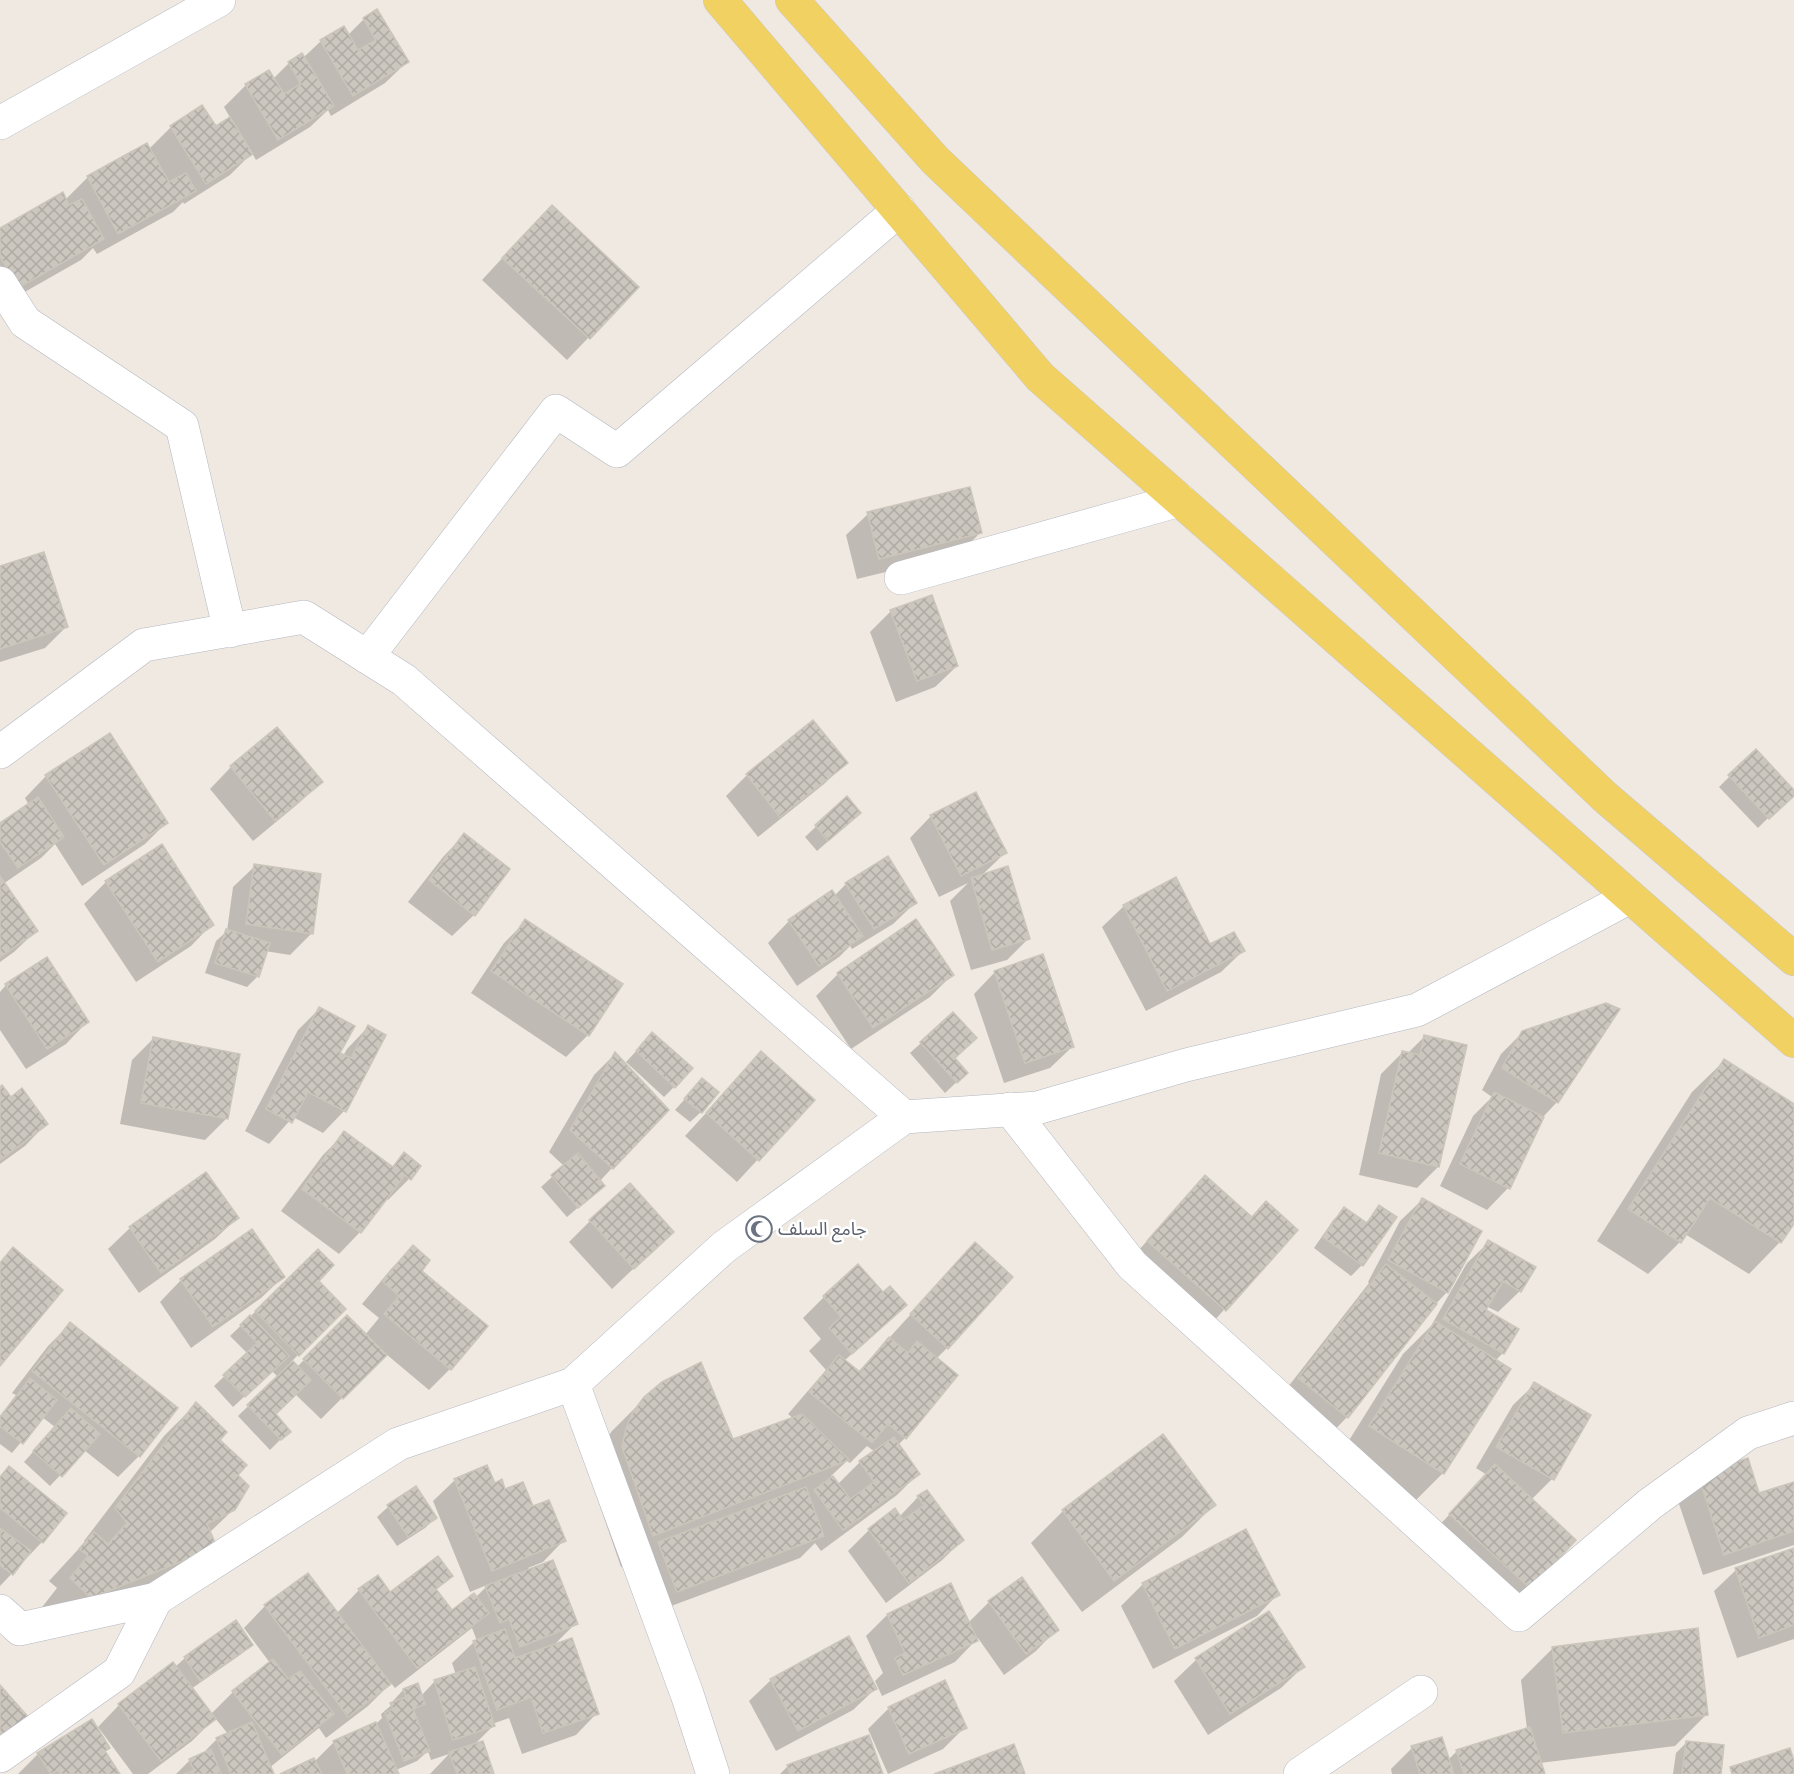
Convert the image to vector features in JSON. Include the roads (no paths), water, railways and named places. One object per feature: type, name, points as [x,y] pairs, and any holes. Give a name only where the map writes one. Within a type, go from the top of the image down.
[{"type":"main road","points":[[720,0],[1040,376],[1794,1041]]},
{"type":"main road","points":[[792,0],[935,160],[1605,797],[1794,959]]},
{"type":"street","points":[[0,123],[219,0]]},
{"type":"street","points":[[367,657],[556,411],[617,451],[899,210]]},
{"type":"street","points":[[0,283],[25,322],[182,426],[231,631]]},
{"type":"street","points":[[901,578],[1180,500]]},
{"type":"street","points":[[0,752],[144,645],[304,618],[404,680],[904,1117]]},
{"type":"street","points":[[0,1611],[21,1629],[156,1599],[398,1444],[573,1383],[724,1246],[904,1117],[1037,1108],[1185,1065],[1417,1010],[1630,897]]},
{"type":"street","points":[[1010,1110],[1132,1265],[1519,1615],[1650,1504],[1739,1439],[1748,1433],[1794,1418]]},
{"type":"street","points":[[573,1383],[687,1694],[713,1774]]},
{"type":"street","points":[[0,1756],[119,1672],[156,1599]]},
{"type":"street","points":[[1300,1774],[1421,1692]]},
{"type":"place","name":"جامع السلف","points":[[759,1229]]}]
